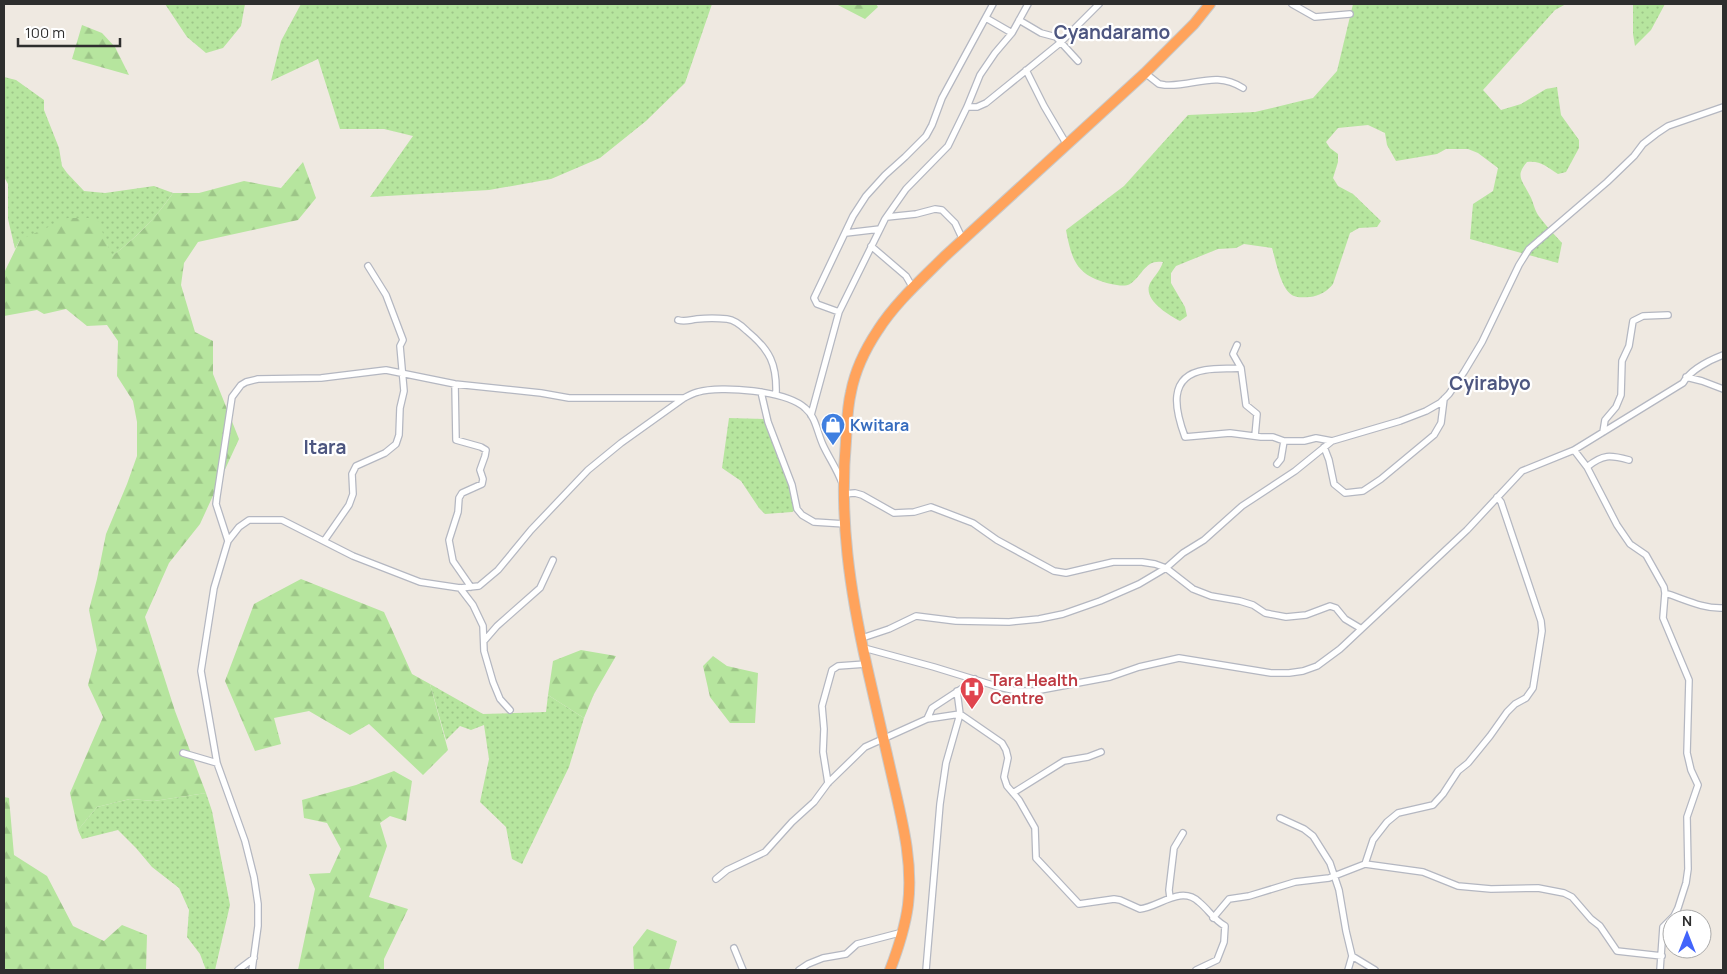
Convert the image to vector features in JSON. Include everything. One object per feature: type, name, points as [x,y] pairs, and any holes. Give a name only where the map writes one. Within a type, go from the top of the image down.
[{"type":"highway","points":[[890,970],[903,932],[908,903],[909,857],[849,578],[843,490],[851,392],[861,362],[878,329],[913,288],[1145,73],[1194,24],[1210,4]]},
{"type":"street","points":[[839,312],[817,304],[814,298],[853,216],[866,196],[885,175],[926,136],[942,98],[993,4]]},
{"type":"street","points":[[811,415],[839,312],[871,246],[887,217],[906,189],[948,146],[980,76],[995,53],[1012,33],[1028,4]]},
{"type":"street","points":[[967,107],[977,107],[986,103],[1060,42],[1099,4]]},
{"type":"street","points":[[1292,4],[1315,17],[1350,14]]},
{"type":"street","points":[[986,18],[1012,33]]},
{"type":"street","points":[[1019,20],[1041,33],[1056,37],[1078,61]]},
{"type":"street","points":[[1026,70],[1044,106],[1068,146]]},
{"type":"street","points":[[1145,73],[1159,84],[1165,85],[1221,79],[1234,82],[1244,88]]},
{"type":"street","points":[[863,643],[916,616],[938,620],[1009,622],[1055,616],[1100,601],[1139,584],[1166,568],[1183,553],[1204,540],[1242,506],[1295,471],[1332,441],[1400,421],[1426,411],[1444,399],[1464,372],[1529,249],[1607,182],[1634,156],[1643,144],[1656,134],[1668,126],[1723,107]]},
{"type":"street","points":[[887,217],[916,214],[936,209],[942,210],[955,223],[964,240]]},
{"type":"street","points":[[846,233],[880,229]]},
{"type":"street","points":[[871,246],[906,276],[913,288]]},
{"type":"street","points":[[324,541],[349,505],[353,494],[352,474],[356,466],[385,453],[396,444],[399,435],[400,408],[404,391],[400,346],[403,340],[386,295],[368,266]]},
{"type":"street","points":[[1603,432],[1605,420],[1616,407],[1620,394],[1622,361],[1628,346],[1633,321],[1643,316],[1668,315]]},
{"type":"street","points":[[678,320],[686,322],[696,319],[730,319],[742,326],[761,343],[768,353],[775,372],[776,394]]},
{"type":"street","points":[[1237,345],[1233,354],[1241,368],[1246,405],[1257,414],[1254,436]]},
{"type":"street","points":[[863,643],[975,680],[1008,689],[1035,691],[1110,677],[1139,667],[1179,658],[1271,673],[1304,671],[1324,662],[1467,530],[1522,471],[1574,450],[1683,383],[1686,377],[1712,359],[1723,355]]},
{"type":"street","points":[[1241,368],[1204,370],[1180,384],[1176,408],[1185,437],[1230,432],[1273,437],[1284,441],[1304,441],[1316,438],[1332,441]]},
{"type":"street","points":[[228,541],[216,504],[232,397],[246,382],[258,379],[321,378],[386,370],[455,384],[541,393],[569,398],[684,398]]},
{"type":"street","points":[[1686,377],[1723,389]]},
{"type":"street","points":[[455,384],[456,440],[482,446],[486,450],[486,456],[480,470],[483,479],[482,484],[462,493],[459,498],[458,512],[449,540],[453,562],[471,587]]},
{"type":"street","points":[[252,970],[258,926],[254,877],[245,841],[217,763],[201,671],[214,588],[228,541],[243,523],[248,520],[282,520],[354,556],[420,582],[460,588],[479,586],[498,570],[537,523],[588,470],[621,443],[684,398],[698,392],[712,390],[761,392],[776,394],[799,403],[811,415],[822,443],[837,469],[843,490],[862,495],[894,513],[914,512],[932,507],[973,524],[997,540],[1054,572],[1066,573],[1113,562],[1142,562],[1166,568],[1193,589],[1211,596],[1253,605],[1265,613],[1286,617],[1306,615],[1330,606],[1336,608],[1345,619],[1360,628]]},
{"type":"street","points":[[761,392],[768,422],[792,485],[797,508],[802,515],[814,522],[845,524]]},
{"type":"street","points":[[1324,447],[1334,484],[1345,493],[1363,491],[1381,479],[1434,436],[1441,423],[1444,399]]},
{"type":"street","points":[[1277,464],[1281,460],[1284,441]]},
{"type":"street","points":[[1574,450],[1587,467],[1617,525],[1630,544],[1646,555],[1661,581],[1665,593],[1662,618],[1689,680],[1687,753],[1698,785],[1687,817],[1688,869],[1686,883],[1678,909]]},
{"type":"street","points":[[1587,467],[1603,456],[1629,460]]},
{"type":"street","points":[[1365,864],[1373,840],[1387,822],[1398,813],[1433,804],[1490,736],[1507,712],[1514,704],[1526,698],[1533,688],[1542,631],[1541,620],[1501,502],[1497,497]]},
{"type":"street","points":[[484,642],[497,626],[540,588],[554,560]]},
{"type":"street","points":[[460,588],[473,605],[483,626],[484,651],[500,699],[510,710]]},
{"type":"street","points":[[1665,593],[1699,605],[1723,608]]},
{"type":"street","points":[[828,783],[823,752],[822,706],[832,670],[838,666],[866,664]]},
{"type":"street","points":[[927,719],[932,708],[970,686],[975,680]]},
{"type":"street","points":[[926,970],[940,804],[946,764],[960,714],[957,692]]},
{"type":"street","points":[[716,879],[728,870],[765,852],[792,822],[814,802],[828,783],[866,747],[927,719],[960,714],[1002,743],[1008,758],[1004,777],[1007,786],[1019,800],[1035,828],[1036,858],[1079,904],[1114,899],[1140,909],[1170,898],[1180,896],[1192,897],[1213,918],[1225,926],[1224,942],[1217,960],[1196,970]]},
{"type":"street","points":[[1013,793],[1064,761],[1101,752]]},
{"type":"street","points":[[184,753],[217,763]]},
{"type":"street","points":[[1280,818],[1304,829],[1313,836],[1326,854],[1335,876],[1342,902],[1352,956],[1348,970]]},
{"type":"street","points":[[1170,898],[1169,890],[1174,848],[1183,834]]},
{"type":"street","points":[[1213,918],[1226,901],[1233,898],[1249,896],[1295,882],[1335,876],[1365,864],[1423,872],[1458,886],[1491,890],[1538,888],[1564,892],[1572,897],[1591,919],[1600,926],[1618,951],[1662,956],[1660,970]]},
{"type":"street","points":[[798,970],[823,958],[846,954],[857,944],[903,932]]},
{"type":"street","points":[[734,948],[744,970]]},
{"type":"street","points":[[1352,956],[1375,970]]},
{"type":"street","points":[[238,970],[254,958]]},
{"type":"green space","points":[[165,4],[245,4],[241,26],[223,48],[206,53],[187,37]]},
{"type":"green space","points":[[301,4],[712,4],[685,83],[646,121],[600,158],[551,179],[489,190],[370,197],[413,136],[384,129],[340,129],[318,59],[271,81],[281,41]]},
{"type":"green space","points":[[836,4],[876,4],[878,7],[865,19]]},
{"type":"green space","points":[[1353,4],[1566,4],[1555,10],[1483,90],[1501,110],[1521,104],[1546,89],[1557,87],[1561,115],[1579,140],[1579,148],[1566,172],[1558,174],[1536,162],[1527,162],[1521,171],[1521,178],[1538,215],[1562,243],[1558,263],[1470,239],[1473,204],[1493,191],[1498,168],[1478,153],[1468,149],[1446,149],[1437,154],[1396,161],[1387,145],[1385,133],[1368,125],[1338,128],[1326,142],[1338,154],[1338,162],[1333,178],[1338,186],[1353,194],[1381,221],[1377,227],[1359,228],[1350,233],[1333,284],[1329,289],[1317,296],[1300,297],[1289,293],[1282,282],[1272,248],[1244,244],[1236,248],[1218,249],[1176,266],[1171,273],[1171,283],[1185,307],[1187,316],[1180,321],[1159,307],[1149,292],[1150,283],[1163,262],[1148,265],[1130,284],[1121,286],[1091,277],[1078,266],[1071,251],[1066,230],[1124,186],[1188,115],[1255,112],[1313,98],[1337,71]]},
{"type":"green space","points":[[1633,4],[1665,4],[1651,30],[1635,46],[1633,34]]},
{"type":"green space","points":[[82,25],[102,33],[115,47],[129,75],[72,59]]},
{"type":"green space","points":[[4,77],[16,80],[44,100],[44,110],[59,148],[62,166],[84,191],[105,193],[154,186],[173,193],[145,228],[111,257],[107,244],[20,240],[15,249],[8,219],[8,184],[4,177]]},
{"type":"green space","points":[[303,162],[316,198],[298,220],[198,242],[184,263],[181,285],[195,332],[213,341],[213,374],[239,439],[200,524],[169,563],[145,617],[175,711],[206,793],[154,801],[130,799],[97,807],[78,830],[70,793],[103,717],[88,685],[97,650],[89,610],[106,534],[137,456],[137,422],[133,401],[117,376],[118,341],[107,325],[87,326],[66,309],[44,314],[37,310],[4,316],[4,273],[20,240],[68,218],[93,218],[98,221],[112,256],[145,228],[173,193],[199,193],[244,181],[281,188]]},
{"type":"green space","points":[[729,418],[767,419],[797,509],[792,512],[765,514],[741,481],[722,468]]},
{"type":"green space","points":[[301,579],[384,612],[412,674],[430,684],[448,750],[423,775],[369,724],[350,735],[309,711],[274,718],[281,744],[255,751],[225,681],[254,604]]},
{"type":"green space","points":[[581,650],[616,656],[594,694],[584,718],[548,695],[553,661]]},
{"type":"green space","points":[[713,656],[727,666],[758,673],[755,723],[730,723],[710,697],[703,666]]},
{"type":"green space","points":[[430,684],[483,714],[546,712],[548,695],[584,718],[569,767],[522,864],[512,859],[506,827],[480,802],[489,759],[484,725],[471,730],[460,726],[446,740]]},
{"type":"green space","points":[[394,771],[412,781],[406,821],[390,816],[380,823],[387,846],[369,897],[408,909],[384,959],[384,970],[298,970],[315,889],[309,874],[330,873],[341,849],[327,823],[304,818],[302,800],[356,785]]},
{"type":"green space","points":[[206,793],[212,811],[230,905],[215,970],[206,970],[200,954],[187,937],[189,910],[179,888],[152,867],[118,830],[82,839],[78,830],[97,807],[130,799],[154,801]]},
{"type":"green space","points":[[4,797],[9,798],[14,855],[47,876],[73,926],[104,941],[122,925],[147,935],[146,970],[4,970]]},
{"type":"green space","points":[[647,929],[677,941],[669,970],[634,970],[633,947]]},
{"type":"place","name":"Kwitara","points":[[833,446]]},
{"type":"place","name":"Tara Health Centre","points":[[972,710]]},
{"type":"district","name":"Cyandaramo","points":[[1112,32]]},
{"type":"district","name":"Cyirabyo","points":[[1490,383]]},
{"type":"district","name":"Itara","points":[[325,447]]}]
